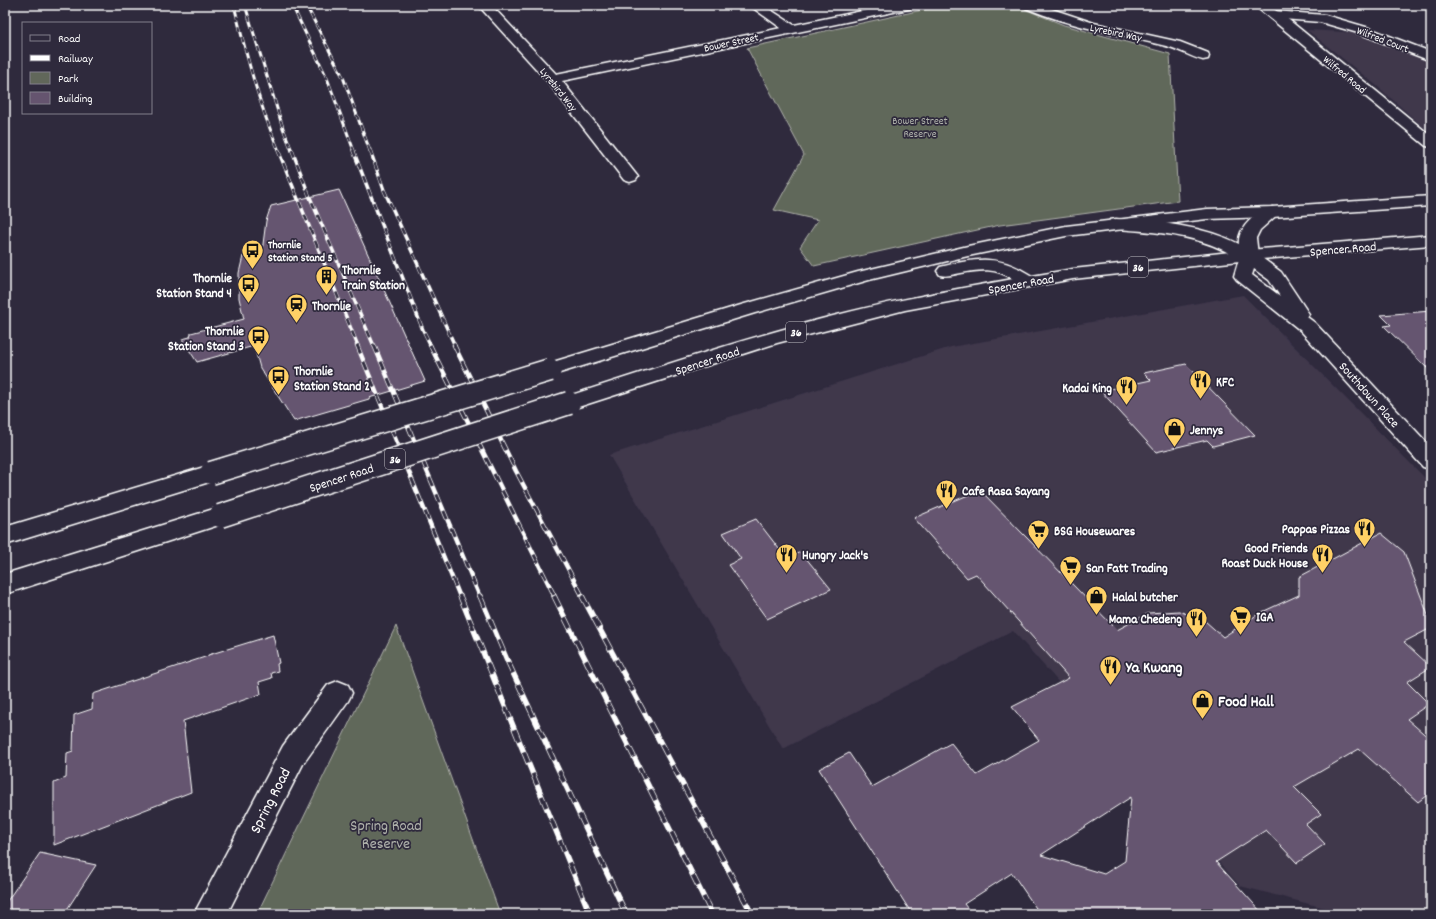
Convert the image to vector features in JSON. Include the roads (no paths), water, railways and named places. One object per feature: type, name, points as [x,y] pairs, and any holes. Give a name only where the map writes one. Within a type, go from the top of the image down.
[{"type":"main road","name":"Lyrebird Way","points":[[484,5],[553,79],[630,177]]},
{"type":"main road","points":[[755,5],[791,30]]},
{"type":"main road","name":"Bower Street","points":[[553,79],[908,5]]},
{"type":"main road","name":"Lyrebird Way","points":[[1030,5],[1086,25],[1172,43],[1203,56]]},
{"type":"main road","name":"Wilfred Road","points":[[1260,5],[1285,23],[1431,144]]},
{"type":"main road","name":"Wilfred Court","points":[[1274,15],[1305,16],[1334,22],[1362,30],[1431,57]]},
{"type":"main road","name":"Wilfred Court","points":[[1285,23],[1334,22]]},
{"type":"main road","points":[[5,536],[748,309],[864,276],[968,251],[1066,231],[1114,224],[1207,214],[1272,212],[1431,201]]},
{"type":"main road","name":"Southdown Place","points":[[1272,212],[1253,227],[1247,238],[1249,255],[1243,276],[1308,327],[1431,461]]},
{"type":"main road","points":[[1114,224],[1156,228],[1208,236],[1249,255]]},
{"type":"main road","name":"Spencer Road","points":[[5,584],[762,342],[835,321],[905,304],[1073,274],[1249,255],[1431,240]]},
{"type":"main road","points":[[748,309],[811,305],[972,265],[1000,266],[1016,273],[1028,281]]},
{"type":"main road","name":"Spring Road","points":[[210,914],[293,755],[338,693]]},
{"type":"railway","points":[[234,5],[259,98],[279,151]]},
{"type":"railway","points":[[245,5],[283,128],[292,151]]},
{"type":"railway","points":[[292,5],[327,78],[354,151]]},
{"type":"railway","points":[[306,5],[343,77],[370,151]]},
{"type":"railway","points":[[278,150],[358,346]]},
{"type":"railway","points":[[292,150],[309,195],[374,346]]},
{"type":"railway","points":[[353,150],[423,330],[431,346]]},
{"type":"railway","points":[[370,150],[384,190],[455,346]]},
{"type":"railway","points":[[357,345],[460,597]]},
{"type":"railway","points":[[374,345],[480,597]]},
{"type":"railway","points":[[430,345],[555,597]]},
{"type":"railway","points":[[454,345],[516,471],[583,597]]},
{"type":"railway","points":[[460,596],[590,914]]},
{"type":"railway","points":[[480,596],[507,660],[626,914]]},
{"type":"railway","points":[[554,596],[712,914]]},
{"type":"railway","points":[[582,596],[752,914]]},
{"type":"place","name":"Thornlie Station Stand 5","points":[[252,270]]},
{"type":"place","name":"Thornlie Train Station","points":[[326,296]]},
{"type":"place","name":"Thornlie Station Stand 4","points":[[248,304]]},
{"type":"place","name":"Thornlie","points":[[296,324]]},
{"type":"place","name":"Thornlie Station Stand 3","points":[[259,356]]},
{"type":"place","name":"Thornlie Station Stand 2","points":[[278,396]]},
{"type":"place","name":"KFC","points":[[1201,400]]},
{"type":"place","name":"Kadai King","points":[[1127,406]]},
{"type":"place","name":"Jennys","points":[[1175,448]]},
{"type":"place","name":"Cafe Rasa Sayang","points":[[947,510]]},
{"type":"place","name":"Pappas Pizzas","points":[[1365,548]]},
{"type":"place","name":"BSG Housewares","points":[[1038,550]]},
{"type":"place","name":"Hungry Jack's","points":[[786,574]]},
{"type":"place","name":"Good Friends Roast Duck House","points":[[1323,574]]},
{"type":"place","name":"San Fatt Trading","points":[[1071,586]]},
{"type":"place","name":"Halal butcher","points":[[1097,616]]},
{"type":"place","name":"IGA","points":[[1240,636]]},
{"type":"place","name":"Mama Chedeng","points":[[1197,638]]},
{"type":"place","name":"Ya Kwang","points":[[1110,686]]},
{"type":"place","name":"Food Hall","points":[[1202,720]]},
{"type":"park label","name":"Bower Street Reserve","points":[[920,126]]},
{"type":"park label","name":"Spring Road Reserve","points":[[386,833]]}]
